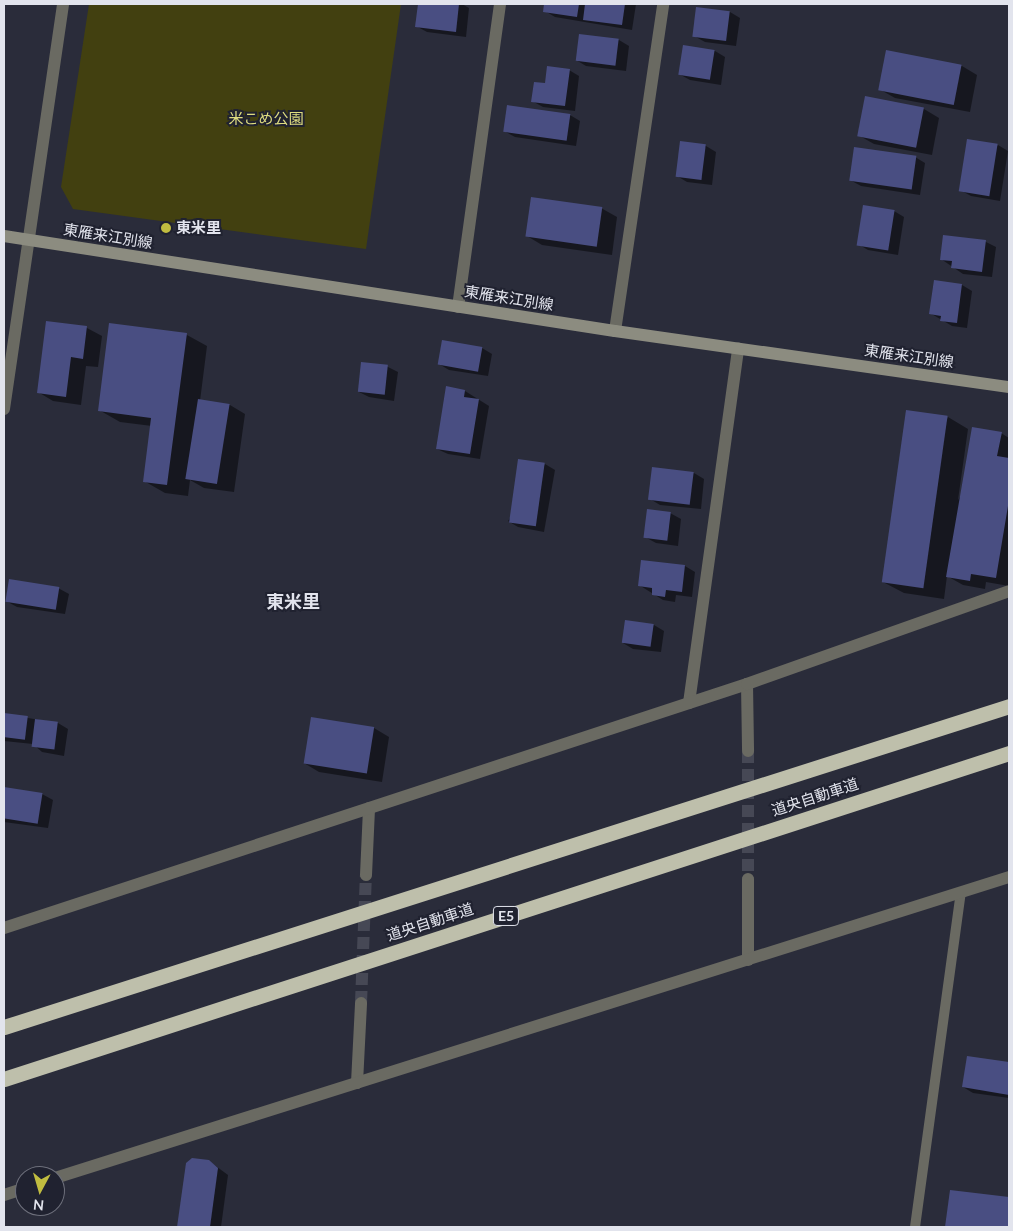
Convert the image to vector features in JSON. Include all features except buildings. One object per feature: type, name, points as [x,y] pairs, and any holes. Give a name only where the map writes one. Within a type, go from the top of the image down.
[{"type":"highway","name":"道央自動車道","points":[[4,1027],[1009,706]]},
{"type":"highway","name":"道央自動車道","points":[[4,1078],[1009,753]]},
{"type":"main road","name":"東雁来江別線","points":[[4,236],[614,331],[1009,387]]},
{"type":"street","points":[[4,409],[63,4]]},
{"type":"street","points":[[458,307],[500,4]]},
{"type":"street","points":[[614,331],[662,4]]},
{"type":"street","points":[[689,703],[738,348]]},
{"type":"street","points":[[4,928],[747,684],[1009,591]]},
{"type":"street","points":[[747,684],[748,751]]},
{"type":"street","points":[[366,875],[370,808]]},
{"type":"street","points":[[65,1175],[1009,877]]},
{"type":"street","points":[[748,879],[748,960]]},
{"type":"street","points":[[357,1083],[360,1003]]},
{"type":"lane","points":[[915,1227],[960,893]]},
{"type":"green space","name":"米こめ公園","points":[[89,4],[401,4],[366,249],[73,209],[61,187]]},
{"type":"tunnel","points":[[748,751],[748,879]]},
{"type":"tunnel","points":[[361,1003],[366,875]]},
{"type":"place","name":"東米里","points":[[166,228]]},
{"type":"district","name":"東米里","points":[[293,601]]}]
